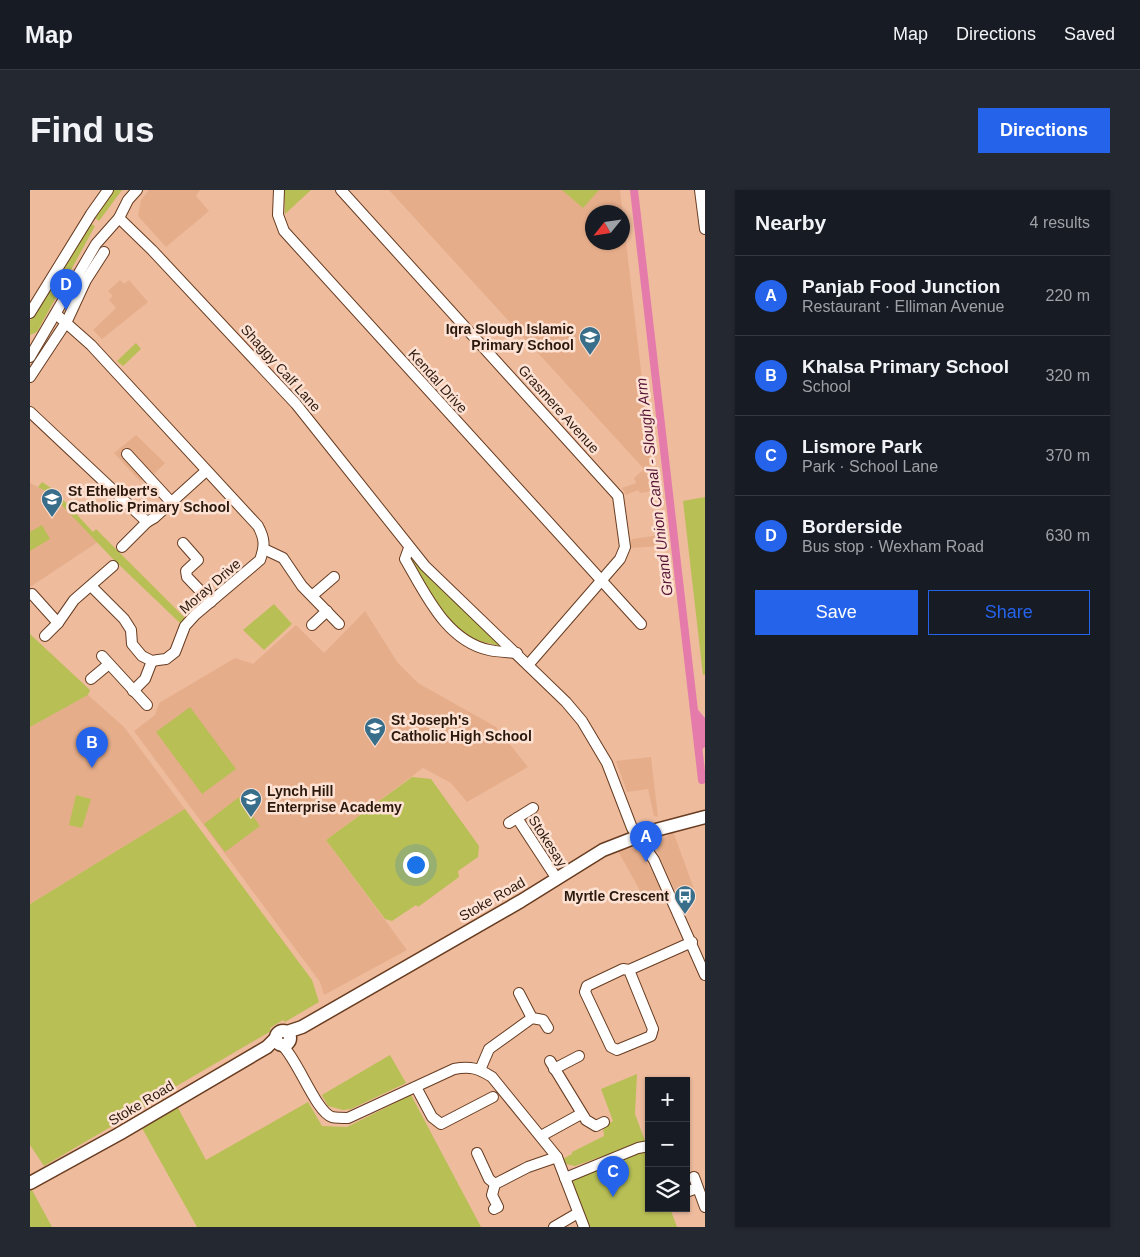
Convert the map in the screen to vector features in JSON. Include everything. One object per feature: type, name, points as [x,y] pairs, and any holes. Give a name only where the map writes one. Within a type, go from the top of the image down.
[{"type":"main road","name":"Stoke Road","points":[[30,1183],[282,1041],[302,1026],[557,879],[603,850],[637,836],[705,817]]},
{"type":"street","points":[[30,312],[108,190]]},
{"type":"street","points":[[30,357],[33,345],[56,314],[96,244],[119,218],[128,200],[137,190]]},
{"type":"street","name":"Kendal Drive","points":[[278,190],[278,215],[284,231],[600,582],[641,624]]},
{"type":"street","name":"Grasmere Avenue","points":[[341,190],[618,496],[625,547],[620,559],[528,664]]},
{"type":"street","points":[[702,193],[705,229]]},
{"type":"street","name":"Shaggy Calf Lane","points":[[119,218],[152,250],[296,404],[334,449],[409,548],[528,664],[582,721],[607,763],[637,836],[652,857],[692,942],[705,975]]},
{"type":"street","points":[[30,377],[66,321],[86,280],[103,257]]},
{"type":"street","points":[[56,314],[91,345],[258,526],[264,537],[264,549],[283,558],[302,586],[314,596],[339,624]]},
{"type":"street","points":[[30,412],[142,520],[147,522]]},
{"type":"street","points":[[126,454],[172,503]]},
{"type":"street","points":[[122,547],[147,522],[172,503],[206,471]]},
{"type":"street","points":[[183,543],[198,560],[186,571],[186,577],[211,602]]},
{"type":"street","name":"Shaggy Calf Lane","points":[[409,548],[405,558],[434,607],[449,627],[476,646],[488,650],[516,654]]},
{"type":"street","name":"Moray Drive","points":[[152,661],[166,658],[175,652],[186,626],[260,560],[264,549]]},
{"type":"street","points":[[45,636],[58,623],[74,600],[92,587],[114,566]]},
{"type":"street","points":[[314,596],[334,577]]},
{"type":"street","points":[[92,587],[124,619],[131,630],[132,644],[142,656],[152,661],[145,679],[133,691]]},
{"type":"street","points":[[32,594],[58,623]]},
{"type":"street","points":[[312,625],[327,611]]},
{"type":"street","points":[[91,679],[106,660],[147,706]]},
{"type":"street","name":"Stokesay","points":[[533,808],[513,821],[557,879]]},
{"type":"street","points":[[629,970],[653,1029],[651,1036],[617,1050],[612,1047],[585,992],[587,986],[623,969],[629,970],[692,942]]},
{"type":"street","points":[[519,993],[532,1018]]},
{"type":"street","points":[[480,1070],[489,1049],[532,1018],[543,1020],[548,1028]]},
{"type":"street","points":[[282,1041],[292,1055],[322,1110],[332,1117],[348,1118],[454,1069],[467,1067],[480,1070],[492,1077],[557,1157],[584,1227]]},
{"type":"street","points":[[580,1056],[552,1065],[586,1120],[596,1126],[604,1122]]},
{"type":"street","points":[[416,1087],[432,1117],[440,1124],[493,1096]]},
{"type":"street","points":[[541,1136],[581,1114]]},
{"type":"street","points":[[565,1178],[645,1147]]},
{"type":"street","points":[[477,1153],[489,1179],[495,1184]]},
{"type":"street","points":[[494,1209],[498,1207],[492,1195],[495,1184],[528,1167],[557,1157]]},
{"type":"street","points":[[690,1188],[696,1182],[705,1207]]},
{"type":"street","points":[[554,1227],[578,1213]]},
{"type":"shaded area","points":[[149,190],[200,190],[196,196],[209,211],[166,247],[138,216],[141,200]]},
{"type":"shaded area","name":"Iqra Slough Islamic Primary School","points":[[389,190],[620,190],[622,205],[585,205],[585,250],[627,250],[655,491],[640,493],[638,490],[626,495],[622,488],[636,483],[634,478],[644,469]]},
{"type":"shaded area","points":[[120,280],[124,284],[129,280],[148,302],[102,339],[93,330],[116,308],[109,300],[113,296],[108,291]]},
{"type":"shaded area","points":[[136,435],[165,463],[154,474],[151,471],[140,481],[114,453]]},
{"type":"shaded area","name":"St Ethelbert's Catholic Primary School","points":[[30,483],[51,494],[98,542],[30,587]]},
{"type":"shaded area","points":[[660,535],[661,546],[629,548],[632,539]]},
{"type":"shaded area","points":[[365,611],[398,663],[418,683],[496,727],[528,767],[467,802],[451,783],[423,768],[326,840],[407,950],[324,995],[320,982],[134,731],[155,715],[159,703],[235,658],[253,664],[296,625],[324,653]]},
{"type":"shaded area","points":[[88,695],[124,727],[185,809],[30,904],[30,727]]},
{"type":"shaded area","points":[[693,704],[705,718],[705,747],[698,752]]},
{"type":"shaded area","points":[[651,757],[658,817],[654,816],[648,789],[627,792],[616,761]]},
{"type":"shaded area","points":[[673,831],[694,889],[676,893],[655,846]]},
{"type":"shaded area","points":[[630,848],[642,852],[663,893],[647,903],[618,851]]},
{"type":"green space","points":[[111,190],[122,190],[99,221],[92,215]]},
{"type":"green space","points":[[284,190],[311,190],[285,214]]},
{"type":"green space","points":[[562,190],[599,190],[583,208]]},
{"type":"green space","points":[[88,222],[95,226],[37,332],[30,335],[30,321]]},
{"type":"green space","points":[[136,343],[141,349],[123,366],[117,361]]},
{"type":"green space","points":[[42,482],[54,490],[93,532],[96,529],[185,618],[181,624],[113,559],[51,494],[38,487]]},
{"type":"green space","points":[[705,497],[705,674],[703,675],[683,501]]},
{"type":"green space","points":[[42,525],[50,539],[30,551],[30,532]]},
{"type":"green space","points":[[410,556],[500,646],[482,642],[466,635],[449,620],[434,599]]},
{"type":"green space","points":[[274,604],[292,624],[264,650],[243,630]]},
{"type":"green space","points":[[30,634],[90,690],[88,695],[30,727]]},
{"type":"green space","points":[[190,707],[236,769],[202,794],[156,732]]},
{"type":"green space","points":[[412,777],[431,779],[479,846],[478,857],[458,871],[459,877],[418,907],[416,905],[392,921],[385,919],[326,840]]},
{"type":"green space","points":[[76,795],[91,799],[82,828],[69,825]]},
{"type":"green space","points":[[239,797],[260,826],[225,852],[204,824]]},
{"type":"green space","points":[[185,809],[312,980],[319,1002],[285,1022],[283,1020],[270,1028],[271,1031],[44,1166],[30,1145],[30,904]]},
{"type":"green space","points":[[390,1055],[406,1083],[351,1109],[343,1110],[328,1106],[322,1095]]},
{"type":"green space","points":[[637,1074],[635,1114],[645,1141],[575,1166],[566,1164],[563,1159],[572,1154],[572,1152],[604,1136],[603,1127],[613,1121],[601,1089]]},
{"type":"green space","points":[[411,1095],[481,1227],[197,1227],[142,1128],[178,1108],[206,1160],[308,1102],[322,1126],[347,1127]]},
{"type":"green space","points":[[643,1150],[645,1151],[645,1212],[671,1212],[677,1227],[589,1227],[573,1186],[573,1179]]},
{"type":"green space","points":[[32,1190],[52,1227],[30,1227],[30,1191]]},
{"type":"waterway","name":"Grand Union Canal - Slough Arm","points":[[634,190],[702,780]]},
{"type":"place","name":"Borderside","points":[[66,310]]},
{"type":"place","name":"Iqra Slough Islamic Primary School","points":[[590,356]]},
{"type":"place","name":"St Ethelbert's Catholic Primary School","points":[[52,518]]},
{"type":"place","name":"St Joseph's Catholic High School","points":[[375,747]]},
{"type":"place","name":"Khalsa Primary School","points":[[92,768]]},
{"type":"place","name":"Lynch Hill Enterprise Academy","points":[[251,818]]},
{"type":"place","name":"Panjab Food Junction","points":[[646,862]]},
{"type":"place","name":"Myrtle Crescent","points":[[685,915]]},
{"type":"place","name":"Lismore Park","points":[[613,1197]]}]
